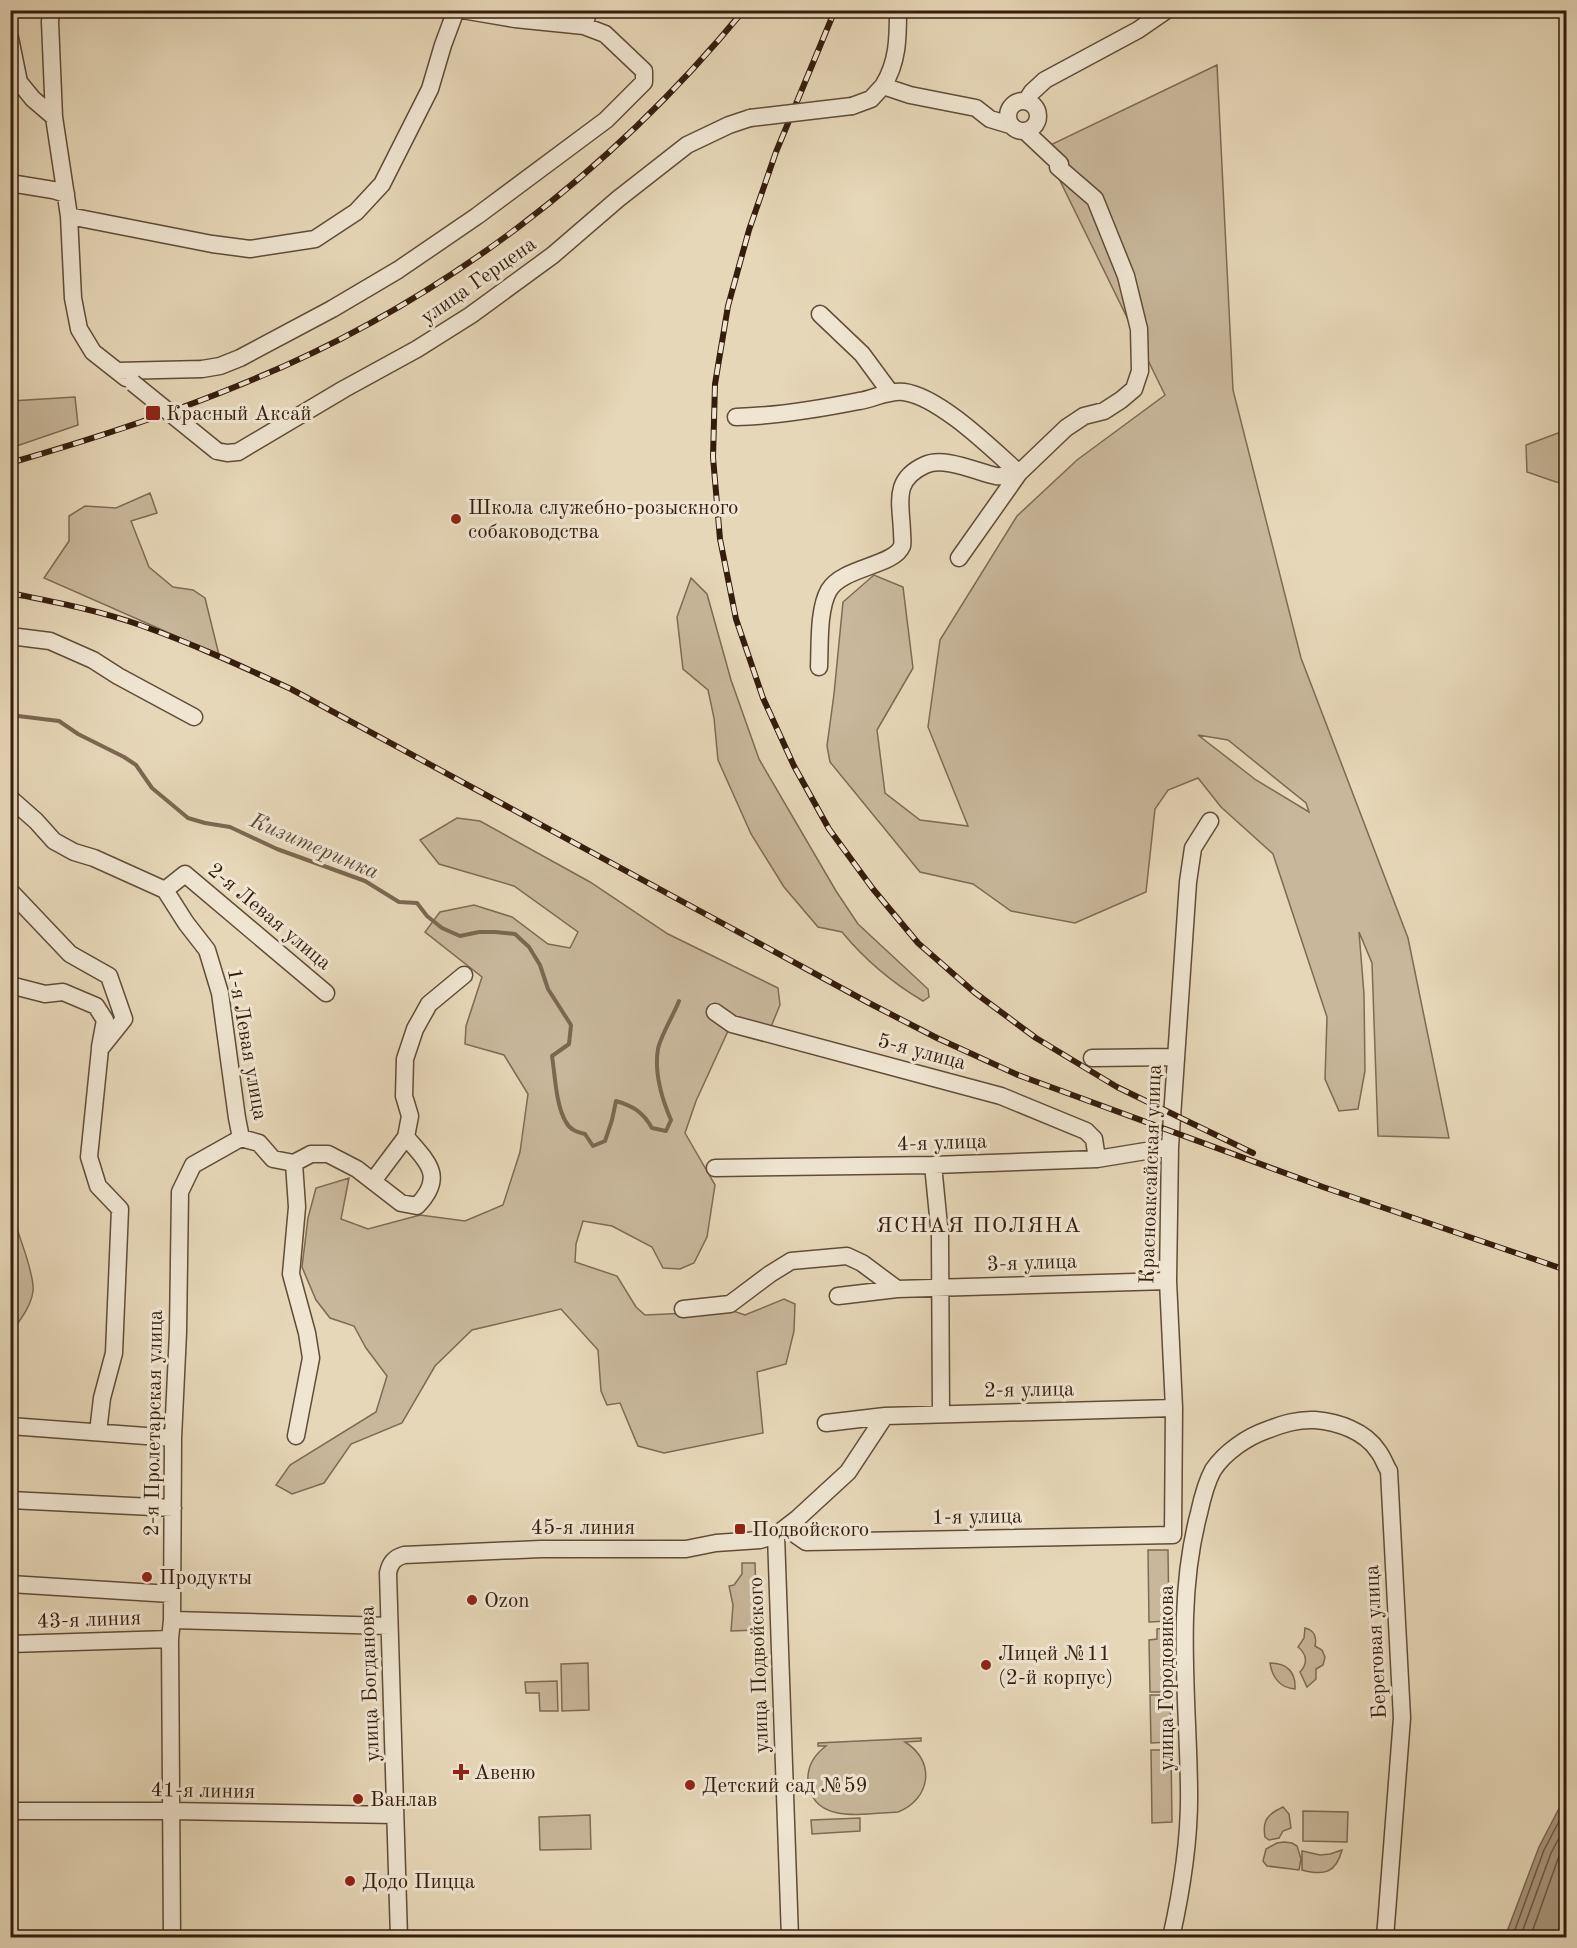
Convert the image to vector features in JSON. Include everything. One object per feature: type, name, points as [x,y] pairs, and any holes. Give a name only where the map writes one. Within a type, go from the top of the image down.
[{"type":"street","points":[[51,10],[54,117],[69,216],[73,298],[79,329],[93,352],[117,371],[202,369],[220,366],[240,358],[332,309],[398,270],[477,216],[606,120],[644,82],[644,71],[587,18],[515,19],[462,10]]},
{"type":"street","points":[[69,216],[212,244],[250,249],[315,238],[356,212],[382,184],[430,89],[456,10]]},
{"type":"street","points":[[898,10],[896,58],[891,74],[883,86],[910,95],[976,108],[1031,103],[1037,108],[1039,116],[1033,129],[1018,132],[1010,124],[990,119],[976,108]]},
{"type":"street","points":[[1010,124],[1008,114],[1045,80],[1138,30],[1167,10]]},
{"type":"street","points":[[10,38],[20,82],[33,99],[54,117]]},
{"type":"street","name":"улица Герцена","points":[[117,371],[217,451],[238,452],[344,389],[426,344],[471,315],[553,255],[618,199],[687,145],[750,118],[852,106],[871,99],[883,86]]},
{"type":"street","points":[[959,558],[1019,473],[1066,428],[1084,416],[1104,411],[1121,400],[1134,389],[1140,371],[1139,329],[1126,276],[1095,199],[1058,167],[1060,164],[1026,132]]},
{"type":"street","points":[[10,183],[66,194]]},
{"type":"street","points":[[820,314],[862,354],[890,392]]},
{"type":"street","points":[[735,417],[826,407],[872,399],[890,392],[905,392],[936,406],[969,427],[1019,473]]},
{"type":"street","points":[[819,667],[824,600],[830,588],[840,578],[895,555],[902,545],[899,496],[904,483],[915,470],[928,464],[941,463],[999,476],[1019,473]]},
{"type":"street","points":[[10,636],[50,641],[93,660],[194,717]]},
{"type":"street","points":[[10,798],[54,841],[74,852],[94,858],[165,890]]},
{"type":"street","name":"Красноаксайская улица","points":[[1173,1535],[1174,1408],[1168,1281],[1170,1147],[1188,882],[1193,848],[1210,820]]},
{"type":"street","name":"2-я Левая улица","points":[[165,890],[185,874],[326,993]]},
{"type":"street","name":"1-я Левая улица","points":[[165,890],[207,950],[220,993],[241,1137]]},
{"type":"street","points":[[12,893],[70,954],[108,976],[124,1019],[100,1049]]},
{"type":"street","points":[[373,1181],[406,1137],[410,1116],[404,1096],[405,1059],[415,1029],[429,1004],[464,975]]},
{"type":"street","points":[[10,985],[45,994],[63,992],[96,1006],[105,1020],[89,1157],[98,1186],[120,1209],[114,1353],[102,1398],[98,1432]]},
{"type":"street","name":"5-я улица","points":[[715,1012],[732,1024],[1001,1096],[1086,1131],[1094,1139],[1097,1159]]},
{"type":"street","points":[[1092,1058],[1176,1057]]},
{"type":"street","name":"1-я Левая улица","points":[[193,1165],[241,1137],[259,1143],[273,1159],[294,1163]]},
{"type":"street","points":[[296,1436],[311,1358],[307,1333],[291,1274],[297,1207],[294,1163],[311,1154],[328,1155],[357,1169],[401,1203],[417,1206],[426,1197],[433,1182],[429,1164],[406,1137]]},
{"type":"street","name":"4-я улица","points":[[715,1168],[933,1165],[1097,1159],[1170,1147]]},
{"type":"street","name":"2-я Пролетарская улица","points":[[172,1938],[170,1639],[173,1438],[180,1192],[193,1165]]},
{"type":"street","points":[[933,1165],[940,1236],[941,1414]]},
{"type":"street","points":[[683,1309],[730,1304],[791,1261],[847,1256],[862,1263],[897,1289]]},
{"type":"street","name":"3-я улица","points":[[838,1296],[939,1287],[1168,1281]]},
{"type":"street","name":"2-я улица","points":[[826,1423],[885,1416],[1174,1408]]},
{"type":"street","points":[[781,1532],[848,1472],[885,1416]]},
{"type":"street","name":"Береговая улица","points":[[1284,1424],[1306,1419],[1333,1422],[1356,1431],[1378,1449],[1389,1471],[1402,1718],[1385,1938]]},
{"type":"street","name":"улица Городовикова","points":[[1172,1938],[1180,1896],[1188,1826],[1184,1606],[1196,1525],[1205,1490],[1214,1469],[1234,1448],[1257,1434],[1284,1424]]},
{"type":"street","points":[[10,1426],[173,1438]]},
{"type":"street","points":[[10,1500],[172,1508]]},
{"type":"street","name":"1-я улица","points":[[781,1532],[806,1542],[1173,1535]]},
{"type":"street","name":"45-я линия","points":[[388,1573],[390,1564],[396,1558],[404,1555],[541,1549],[686,1549],[716,1543],[760,1540],[781,1532]]},
{"type":"street","name":"улица Подвойского","points":[[781,1532],[790,1938]]},
{"type":"street","name":"улица Богданова","points":[[388,1573],[399,1938]]},
{"type":"street","points":[[10,1584],[171,1594]]},
{"type":"street","name":"43-я линия","points":[[172,1620],[389,1626]]},
{"type":"street","name":"43-я линия","points":[[10,1644],[170,1639]]},
{"type":"street","name":"41-я линия","points":[[10,1811],[395,1815]]},
{"type":"shaded area","points":[[1217,65],[1233,390],[1301,658],[1408,938],[1449,1138],[1378,1136],[1372,963],[1359,932],[1364,994],[1365,1071],[1358,1109],[1339,1111],[1325,1079],[1327,1017],[1273,854],[1221,807],[1198,778],[1168,790],[1155,809],[1146,892],[1075,923],[1011,911],[973,884],[920,872],[830,762],[827,746],[843,602],[874,575],[903,587],[913,668],[877,730],[885,793],[920,820],[968,826],[928,727],[940,640],[1017,516],[1077,460],[1165,395],[1044,148]],"holes":[[[1198,735],[1228,740],[1306,803],[1309,812],[1256,780]]]},
{"type":"shaded area","points":[[75,397],[78,425],[11,448],[11,401]]},
{"type":"shaded area","points":[[1566,430],[1566,483],[1527,472],[1526,445]]},
{"type":"shaded area","points":[[150,493],[157,513],[131,521],[149,567],[173,587],[193,590],[205,598],[219,655],[44,578],[69,541],[69,516],[85,506],[116,508]]},
{"type":"shaded area","points":[[691,578],[707,594],[731,680],[759,759],[836,891],[858,924],[928,989],[929,997],[923,1001],[879,970],[842,932],[818,927],[784,887],[751,834],[718,760],[714,718],[708,690],[683,669],[677,617]]},
{"type":"shaded area","points":[[457,818],[480,821],[590,882],[668,934],[778,988],[780,1005],[770,1029],[734,1018],[696,1101],[685,1133],[715,1185],[707,1237],[694,1263],[680,1269],[663,1268],[652,1247],[612,1226],[583,1221],[576,1244],[575,1262],[617,1276],[636,1307],[645,1315],[733,1311],[745,1315],[784,1299],[795,1304],[794,1331],[786,1364],[757,1372],[763,1433],[664,1453],[638,1446],[620,1403],[607,1405],[601,1391],[598,1350],[561,1309],[472,1330],[435,1366],[402,1423],[351,1444],[324,1483],[292,1494],[276,1485],[290,1465],[376,1412],[387,1376],[366,1348],[354,1326],[330,1318],[316,1300],[302,1267],[308,1218],[316,1188],[349,1178],[341,1219],[368,1229],[420,1215],[465,1221],[503,1205],[520,1152],[528,1094],[504,1055],[465,1044],[466,1026],[482,977],[425,932],[440,912],[474,905],[512,917],[548,944],[570,948],[578,932],[514,886],[439,864],[420,840]]},
{"type":"shaded area","points":[[11,1213],[28,1264],[33,1291],[28,1308],[11,1333]]},
{"type":"shaded area","points":[[1148,1550],[1168,1550],[1169,1621],[1149,1622]]},
{"type":"shaded area","points":[[742,1563],[755,1563],[757,1630],[731,1631],[733,1605],[729,1586],[734,1585],[742,1574]]},
{"type":"shaded area","points":[[1169,1628],[1170,1692],[1150,1692],[1149,1640],[1157,1639],[1157,1629]]},
{"type":"shaded area","points":[[1305,1628],[1313,1632],[1316,1640],[1315,1646],[1322,1650],[1325,1657],[1323,1665],[1316,1669],[1316,1679],[1307,1687],[1300,1672],[1304,1666],[1305,1656],[1298,1647],[1304,1638]]},
{"type":"shaded area","points":[[588,1663],[589,1710],[562,1711],[561,1664]]},
{"type":"shaded area","points":[[1270,1663],[1286,1667],[1292,1673],[1295,1689],[1278,1681]]},
{"type":"shaded area","points":[[557,1681],[558,1711],[540,1711],[539,1693],[526,1693],[525,1682]]},
{"type":"shaded area","points":[[1150,1695],[1170,1695],[1171,1742],[1151,1743]]},
{"type":"shaded area","points":[[921,1738],[921,1741],[905,1742],[922,1759],[926,1779],[923,1789],[909,1806],[898,1812],[843,1814],[819,1805],[812,1795],[808,1781],[810,1766],[818,1753],[826,1746],[818,1746],[818,1743]]},
{"type":"shaded area","points":[[1151,1750],[1171,1750],[1172,1822],[1152,1823]]},
{"type":"shaded area","points":[[1283,1807],[1289,1814],[1291,1828],[1283,1831],[1279,1838],[1269,1840],[1265,1837],[1265,1822],[1273,1812]]},
{"type":"shaded area","points":[[1303,1811],[1348,1812],[1347,1842],[1303,1841]]},
{"type":"shaded area","points":[[590,1815],[591,1849],[540,1850],[539,1817]]},
{"type":"shaded area","points":[[860,1818],[860,1831],[812,1834],[811,1820]]},
{"type":"shaded area","points":[[1284,1842],[1297,1846],[1301,1859],[1299,1870],[1267,1866],[1263,1861],[1266,1849]]},
{"type":"shaded area","points":[[1342,1850],[1336,1864],[1328,1871],[1317,1873],[1302,1870],[1302,1851],[1320,1855]]},
{"type":"water","points":[[1566,1795],[1566,1937],[1505,1937],[1539,1847]]},
{"type":"waterway","name":"Кизитеринка","points":[[10,715],[59,721],[78,734],[136,765],[152,788],[188,818],[230,827],[277,849],[365,881],[399,902],[417,903],[427,916],[442,928],[460,936],[479,932],[515,934],[529,947],[540,965],[548,989],[571,1025],[569,1044],[552,1056],[558,1099],[568,1125],[585,1134],[593,1146],[605,1141],[616,1101],[637,1110],[652,1128],[666,1131],[671,1120],[660,1085],[657,1058],[661,1038],[679,1001]]},
{"type":"railway","points":[[10,463],[130,426],[247,382],[319,350],[388,313],[454,272],[518,227],[579,178],[638,125],[744,10]]},
{"type":"railway","points":[[835,10],[776,152],[749,230],[728,306],[715,384],[713,457],[720,539],[736,619],[763,698],[794,766],[829,829],[873,889],[918,943],[974,992],[1036,1038],[1117,1087],[1253,1153]]},
{"type":"railway","points":[[10,593],[92,611],[140,625],[235,663],[291,689],[869,1003],[937,1038],[1018,1075],[1323,1187],[1566,1270]]},
{"type":"place","name":"Красный Аксай","points":[[153,413]]},
{"type":"place","name":"Школа служебно-розыскного собаководства","points":[[456,519]]},
{"type":"place","name":"Подвойского","points":[[740,1529]]},
{"type":"place","name":"Продукты","points":[[147,1577]]},
{"type":"place","name":"Ozon","points":[[472,1600]]},
{"type":"place","name":"Лицей №11 (2-й корпус)","points":[[986,1665]]},
{"type":"place","name":"Авеню","points":[[461,1772]]},
{"type":"place","name":"Детский сад №59","points":[[690,1785]]},
{"type":"place","name":"Ванлав","points":[[358,1799]]},
{"type":"place","name":"Додо Пицца","points":[[350,1881]]},
{"type":"district","name":"ЯСНАЯ ПОЛЯНА","points":[[979,1224]]}]
